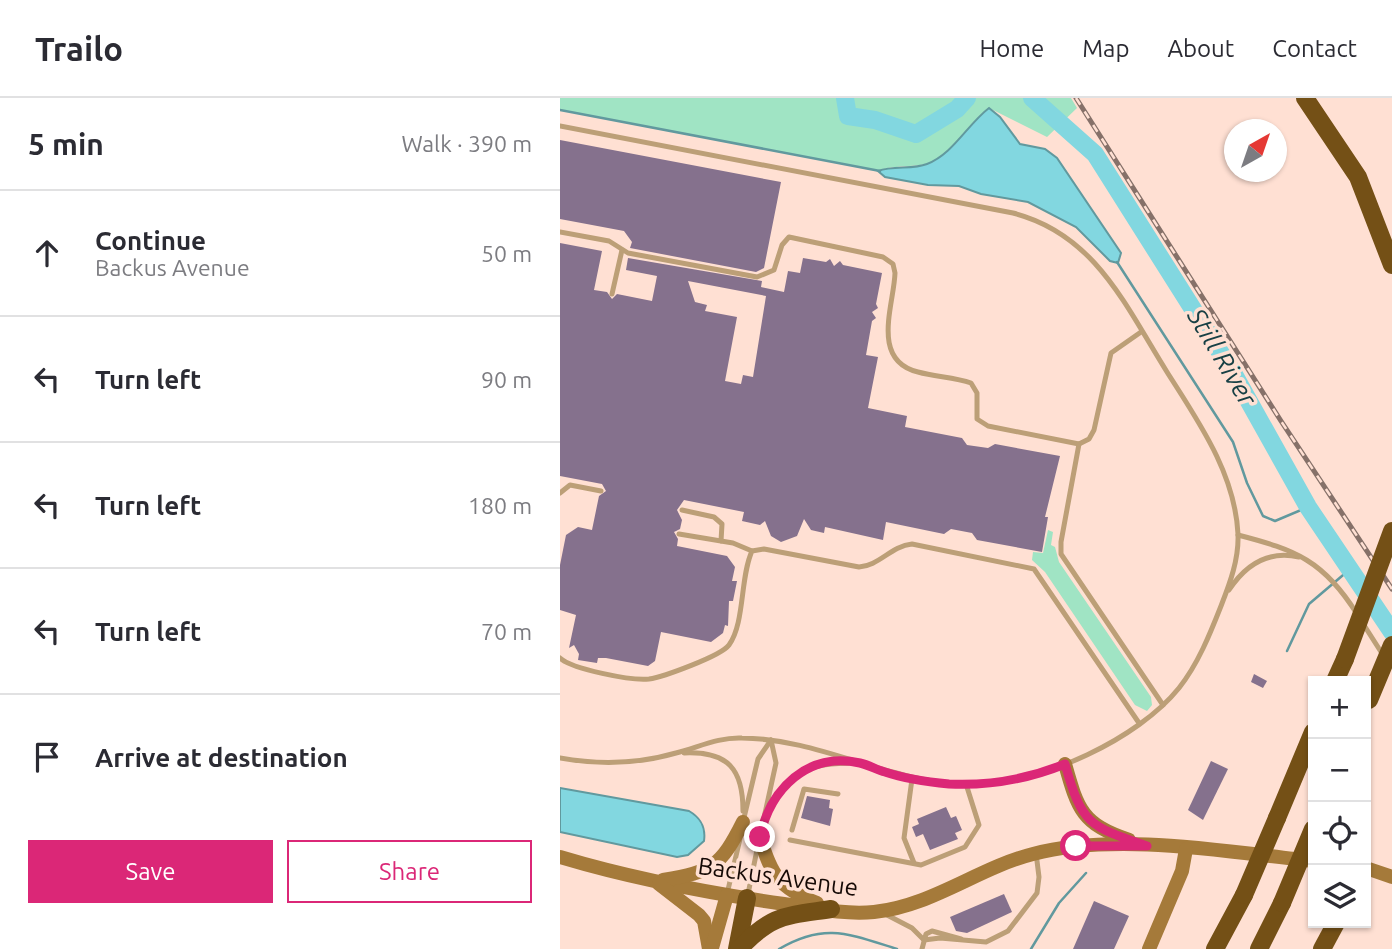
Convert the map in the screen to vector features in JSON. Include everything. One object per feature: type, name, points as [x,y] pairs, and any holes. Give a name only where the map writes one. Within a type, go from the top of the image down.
[{"type":"highway","points":[[1305,98],[1358,177],[1392,265]]},
{"type":"highway","points":[[1345,659],[1392,531]]},
{"type":"highway","points":[[1337,676],[1392,551]]},
{"type":"highway","points":[[1371,694],[1392,645]]},
{"type":"highway","points":[[1221,949],[1310,739]]},
{"type":"highway","points":[[1260,949],[1308,841]]},
{"type":"highway","points":[[1214,949],[1244,895]]},
{"type":"highway","points":[[738,949],[747,898]]},
{"type":"highway","points":[[738,949],[775,918],[831,909]]},
{"type":"highway","points":[[1322,949],[1333,928]]},
{"type":"main road","points":[[1065,764],[1076,803],[1085,817],[1113,835],[1147,846]]},
{"type":"main road","points":[[655,881],[695,875],[712,868],[726,853],[743,822]]},
{"type":"main road","points":[[760,837],[769,868],[782,884],[801,897],[831,909]]},
{"type":"main road","name":"Backus Avenue","points":[[560,857],[655,881],[727,895],[831,909],[878,911],[920,901],[1004,863],[1036,853],[1096,845],[1147,846],[1308,860]]},
{"type":"main road","points":[[1149,949],[1182,872],[1186,849]]},
{"type":"main road","points":[[1371,870],[1392,877]]},
{"type":"main road","points":[[655,881],[704,921],[711,949]]},
{"type":"main road","points":[[711,949],[727,895]]},
{"type":"lane","points":[[560,126],[1024,216],[1062,232],[1086,251],[1108,279],[1213,446],[1232,504],[1238,535],[1235,565],[1225,596],[1196,661],[1181,685],[1163,705],[1139,723],[1065,764],[1008,781],[966,784],[912,779],[827,751],[771,740],[729,738],[674,754],[614,762],[560,758]]},
{"type":"lane","points":[[560,232],[609,241],[622,250],[757,277],[774,270],[782,245],[789,237],[883,257],[893,264],[895,273],[886,333],[891,348],[901,362],[915,372],[971,383],[977,393],[977,419],[988,426],[1079,444],[1088,439],[1094,430],[1111,353],[1141,332]]},
{"type":"lane","points":[[612,293],[622,250]]},
{"type":"lane","points":[[1079,444],[1061,542],[1062,554],[1163,705]]},
{"type":"lane","points":[[560,493],[570,485],[601,491]]},
{"type":"lane","points":[[682,510],[714,517],[722,524],[720,541]]},
{"type":"lane","points":[[679,534],[720,541],[752,551],[764,549],[859,567],[871,564],[902,545],[912,544],[1030,567],[1038,574],[1139,723]]},
{"type":"lane","points":[[1238,535],[1283,547],[1308,559],[1330,577],[1340,588],[1392,670]]},
{"type":"lane","points":[[560,657],[577,667],[649,679],[723,650],[734,632],[752,551]]},
{"type":"lane","points":[[1225,596],[1246,569],[1263,558],[1284,555],[1308,559]]},
{"type":"lane","points":[[747,898],[776,756],[771,740]]},
{"type":"lane","points":[[727,895],[758,759],[771,740]]},
{"type":"lane","points":[[674,754],[716,756],[733,768],[742,785],[743,822]]},
{"type":"lane","points":[[764,817],[784,785],[799,773],[817,765],[859,763]]},
{"type":"lane","points":[[912,779],[904,838],[914,863]]},
{"type":"lane","points":[[790,839],[921,865],[965,847],[979,825],[966,784]]},
{"type":"lane","points":[[792,830],[804,789],[838,794]]},
{"type":"lane","points":[[878,911],[904,923],[924,940],[986,942],[1008,931],[1037,893],[1040,877],[1036,853]]},
{"type":"lane","points":[[922,949],[924,940]]},
{"type":"green space","points":[[560,98],[1071,98],[1077,108],[1047,137],[991,109],[976,120],[938,159],[878,171],[560,110]]},
{"type":"green space","points":[[1048,530],[1053,532],[1051,545],[1055,547],[1059,562],[1151,697],[1152,705],[1147,711],[1135,705],[1045,572],[1032,560],[1033,552],[1043,553]]},
{"type":"water","points":[[989,108],[1000,117],[1020,144],[1045,149],[1057,158],[1121,253],[1118,263],[1110,261],[1076,227],[1028,202],[981,194],[959,186],[928,185],[885,177],[878,171],[921,166],[936,159]]},
{"type":"water","points":[[560,788],[689,811],[702,823],[704,841],[688,855],[677,857],[560,832]]},
{"type":"building","points":[[560,140],[781,182],[764,268],[756,272],[630,248],[632,242],[624,231],[560,219]]},
{"type":"building","points":[[560,243],[602,251],[594,290],[607,292],[612,299],[617,294],[652,301],[657,276],[626,270],[628,258],[762,281],[761,287],[784,292],[788,271],[800,273],[803,258],[826,262],[830,259],[834,266],[840,261],[843,265],[882,273],[876,304],[878,308],[872,312],[876,318],[872,321],[866,355],[878,357],[868,408],[907,416],[905,427],[962,438],[967,445],[988,448],[995,444],[1060,456],[1045,517],[1048,517],[1042,552],[977,540],[972,533],[951,529],[944,534],[886,522],[883,540],[825,527],[824,533],[811,530],[804,519],[797,536],[781,542],[771,536],[765,521],[760,525],[742,521],[744,512],[684,500],[677,510],[682,520],[680,529],[674,532],[678,539],[677,546],[727,556],[735,567],[732,581],[737,581],[733,601],[729,601],[728,626],[725,625],[723,633],[711,642],[661,632],[655,661],[648,666],[606,658],[598,658],[597,663],[578,660],[579,654],[574,645],[569,648],[576,615],[560,610],[560,565],[566,535],[578,527],[592,530],[599,496],[606,491],[602,484],[560,476]],"holes":[[[688,281],[766,296],[753,377],[743,375],[741,384],[725,381],[737,317],[705,311],[707,305],[695,302]]]},
{"type":"building","points":[[1254,674],[1267,681],[1263,688],[1251,682]]},
{"type":"building","points":[[1211,761],[1228,769],[1203,820],[1188,810]]},
{"type":"building","points":[[807,796],[830,800],[829,808],[833,809],[830,826],[801,818]]},
{"type":"building","points":[[946,807],[951,818],[956,816],[962,830],[955,833],[958,839],[930,850],[923,834],[916,837],[912,827],[919,824],[917,819]]},
{"type":"building","points":[[1004,894],[1012,912],[967,933],[956,931],[950,917]]},
{"type":"building","points":[[1094,901],[1129,916],[1114,949],[1073,949]]},
{"type":"waterway","name":"Still River","points":[[845,98],[848,116],[875,120],[916,134],[957,109],[967,98]]},
{"type":"waterway","name":"Still River","points":[[1032,98],[1095,154],[1232,371],[1308,507],[1392,632]]},
{"type":"waterway","points":[[560,110],[880,171]]},
{"type":"waterway","points":[[1117,262],[1233,442],[1247,483],[1263,516],[1275,521],[1308,507]]},
{"type":"waterway","points":[[1287,651],[1309,604],[1349,570]]},
{"type":"waterway","points":[[1031,949],[1059,903],[1086,873]]},
{"type":"waterway","points":[[779,949],[795,941],[824,933],[851,935],[897,949]]},
{"type":"railway","points":[[1076,98],[1281,421],[1392,589]]},
{"type":"route","points":[[760,837],[764,817],[784,785],[807,768],[817,765],[859,763],[912,779],[980,784],[1022,778],[1065,764],[1076,803],[1085,817],[1113,835],[1147,846],[1076,846]]}]
